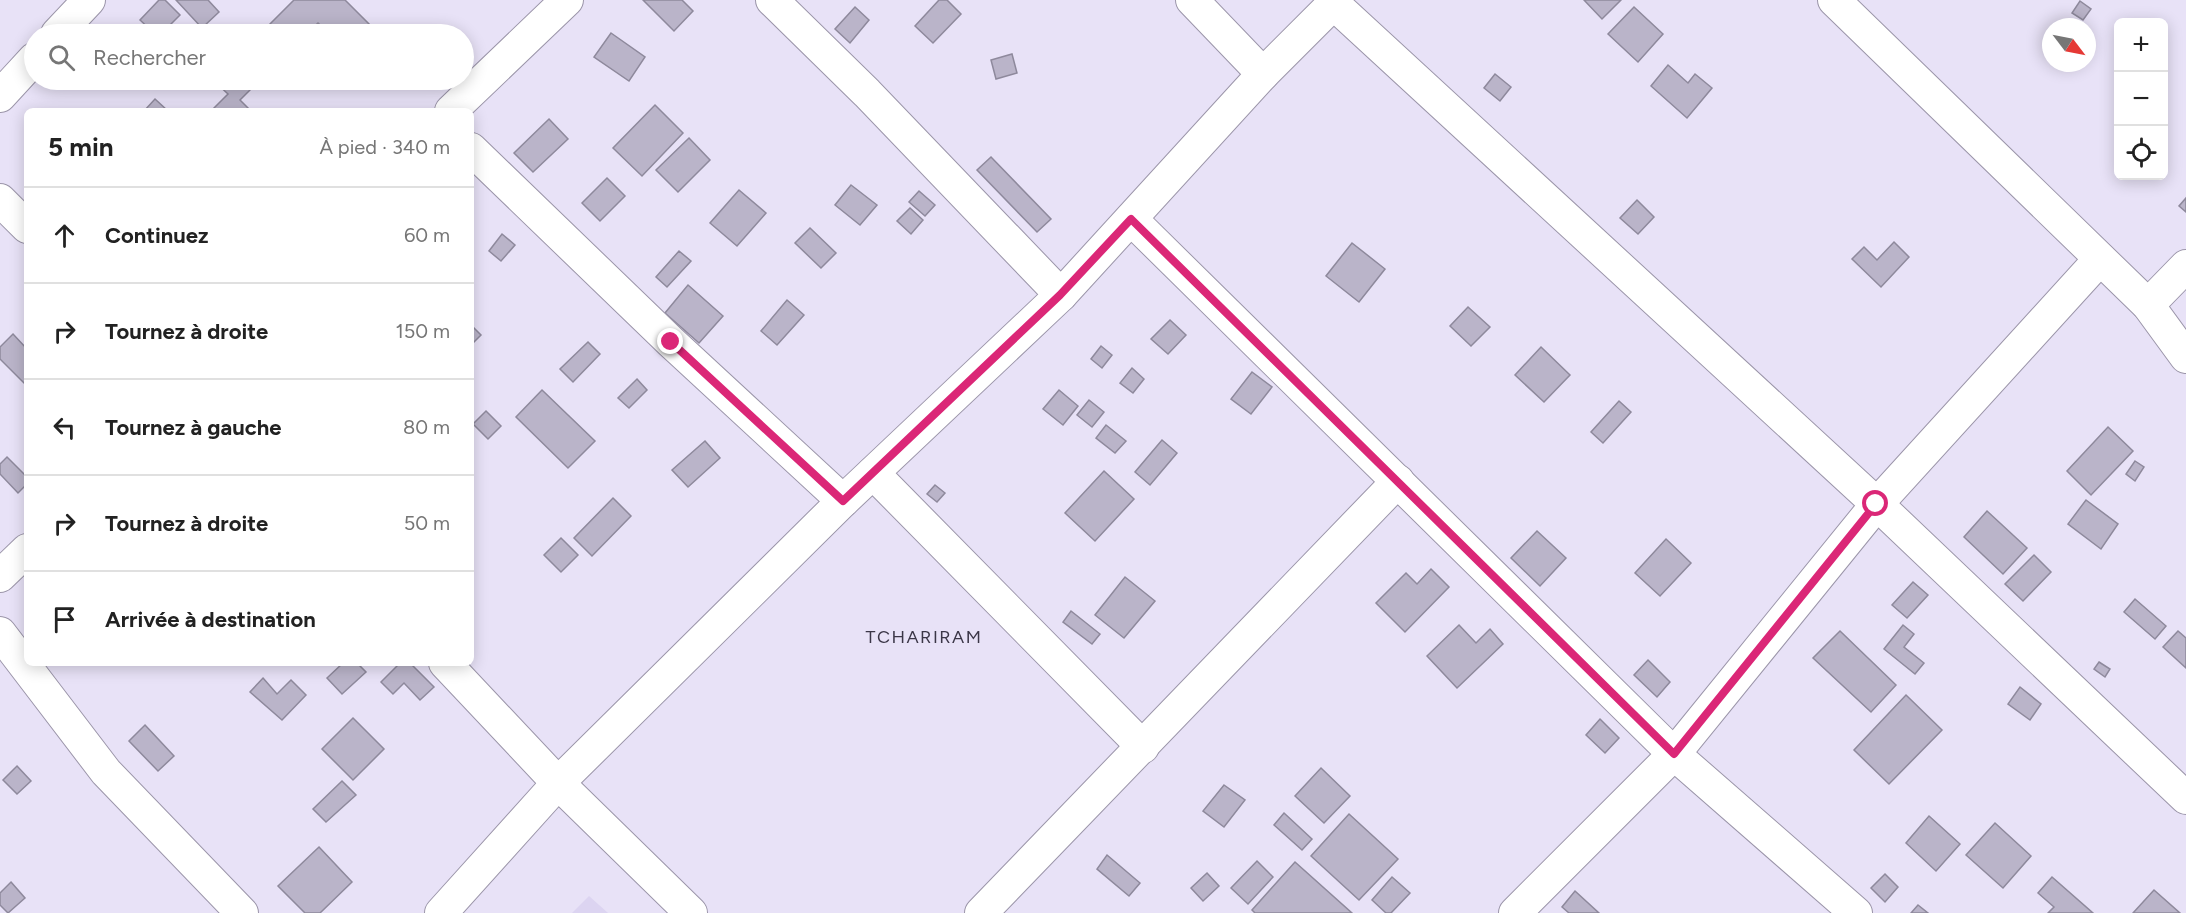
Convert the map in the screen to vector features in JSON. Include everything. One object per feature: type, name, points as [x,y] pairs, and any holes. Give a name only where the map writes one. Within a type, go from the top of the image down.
[{"type":"street","points":[[66,24],[88,0]]},
{"type":"street","points":[[474,89],[567,0]]},
{"type":"street","points":[[772,0],[867,93],[1060,295]]},
{"type":"street","points":[[1192,0],[1263,74]]},
{"type":"street","points":[[1834,0],[2148,305],[2186,357]]},
{"type":"street","points":[[441,913],[558,783],[843,501],[1060,295],[1263,74],[1336,2],[1876,504],[2186,798]]},
{"type":"street","points":[[0,96],[24,70]]},
{"type":"street","points":[[454,108],[473,90]]},
{"type":"street","points":[[474,153],[671,342],[843,501]]},
{"type":"street","points":[[0,200],[24,224]]},
{"type":"street","points":[[1131,219],[1674,754],[1856,913]]},
{"type":"street","points":[[1515,913],[1674,754],[1876,504],[2100,259]]},
{"type":"street","points":[[2148,305],[2186,266]]},
{"type":"street","points":[[873,473],[1143,747]]},
{"type":"street","points":[[981,913],[1398,481]]},
{"type":"street","points":[[0,576],[24,553]]},
{"type":"street","points":[[0,633],[24,664]]},
{"type":"street","points":[[25,666],[106,772],[242,913]]},
{"type":"street","points":[[448,666],[558,783],[691,913]]},
{"type":"shaded area","points":[[589,896],[608,913],[572,913]]},
{"type":"building","points":[[159,0],[165,0],[180,15],[171,24],[144,24],[140,20]]},
{"type":"building","points":[[176,0],[208,0],[219,12],[206,24],[198,24]]},
{"type":"building","points":[[294,0],[345,0],[369,24],[318,23],[270,24]]},
{"type":"building","points":[[643,0],[682,0],[693,11],[674,31]]},
{"type":"building","points":[[939,0],[947,0],[961,14],[933,43],[915,26]]},
{"type":"building","points":[[1584,0],[1621,0],[1602,19]]},
{"type":"building","points":[[2080,1],[2091,9],[2084,18],[2072,13]]},
{"type":"building","points":[[855,7],[869,20],[850,43],[835,29]]},
{"type":"building","points":[[1634,7],[1663,34],[1638,62],[1608,34]]},
{"type":"building","points":[[611,33],[645,57],[629,81],[594,57]]},
{"type":"building","points":[[1012,54],[1017,73],[996,79],[991,60]]},
{"type":"building","points":[[1668,65],[1688,83],[1695,74],[1712,88],[1687,118],[1651,86]]},
{"type":"building","points":[[1495,74],[1511,87],[1500,101],[1484,88]]},
{"type":"building","points":[[224,90],[250,90],[240,100],[248,108],[214,108],[228,94]]},
{"type":"building","points":[[155,99],[165,108],[147,108]]},
{"type":"building","points":[[655,105],[683,133],[642,176],[613,148]]},
{"type":"building","points":[[549,119],[568,139],[533,172],[514,153]]},
{"type":"building","points":[[689,138],[710,160],[678,192],[656,170]]},
{"type":"building","points":[[991,157],[1051,219],[1037,232],[977,170]]},
{"type":"building","points":[[607,178],[625,196],[600,221],[582,203]]},
{"type":"building","points":[[851,185],[877,205],[860,225],[835,205]]},
{"type":"building","points":[[739,190],[766,213],[737,246],[710,223]]},
{"type":"building","points":[[919,191],[935,205],[925,216],[909,202]]},
{"type":"building","points":[[2186,198],[2186,212],[2179,206]]},
{"type":"building","points":[[1637,200],[1654,217],[1638,234],[1620,218]]},
{"type":"building","points":[[910,208],[923,220],[911,234],[897,221]]},
{"type":"building","points":[[810,228],[836,253],[821,268],[795,243]]},
{"type":"building","points":[[502,234],[515,245],[501,261],[489,251]]},
{"type":"building","points":[[1894,242],[1909,257],[1881,287],[1852,259],[1864,247],[1877,260]]},
{"type":"building","points":[[1352,243],[1385,269],[1359,302],[1326,276]]},
{"type":"building","points":[[679,251],[691,261],[667,287],[656,277]]},
{"type":"building","points":[[688,285],[723,316],[699,343],[665,313]]},
{"type":"building","points":[[787,300],[804,315],[777,345],[761,331]]},
{"type":"building","points":[[1468,307],[1490,327],[1471,346],[1450,326]]},
{"type":"building","points":[[1170,320],[1186,335],[1168,354],[1151,339]]},
{"type":"building","points":[[474,328],[481,335],[474,342]]},
{"type":"building","points":[[13,334],[24,346],[24,383],[0,359],[0,347]]},
{"type":"building","points":[[588,342],[600,354],[573,382],[560,369]]},
{"type":"building","points":[[1101,346],[1112,355],[1102,368],[1091,359]]},
{"type":"building","points":[[1541,347],[1570,375],[1544,402],[1515,375]]},
{"type":"building","points":[[1132,368],[1144,379],[1133,393],[1120,383]]},
{"type":"building","points":[[1252,372],[1272,387],[1251,414],[1231,399]]},
{"type":"building","points":[[637,379],[647,390],[629,408],[618,398]]},
{"type":"building","points":[[542,390],[595,441],[568,468],[516,417]]},
{"type":"building","points":[[1059,390],[1078,406],[1063,425],[1043,409]]},
{"type":"building","points":[[1089,400],[1104,412],[1092,427],[1077,415]]},
{"type":"building","points":[[1619,401],[1631,412],[1603,443],[1591,432]]},
{"type":"building","points":[[486,411],[501,426],[488,439],[474,423]]},
{"type":"building","points":[[1106,425],[1126,441],[1115,453],[1096,438]]},
{"type":"building","points":[[2108,427],[2133,451],[2091,495],[2067,471]]},
{"type":"building","points":[[1162,440],[1177,453],[1150,485],[1135,472]]},
{"type":"building","points":[[705,441],[720,458],[688,487],[672,470]]},
{"type":"building","points":[[7,457],[24,474],[24,487],[18,493],[0,474],[0,464]]},
{"type":"building","points":[[2135,461],[2144,467],[2135,481],[2126,474]]},
{"type":"building","points":[[1104,471],[1134,499],[1095,541],[1065,513]]},
{"type":"building","points":[[935,485],[945,493],[937,502],[927,494]]},
{"type":"building","points":[[613,498],[631,516],[592,556],[574,538]]},
{"type":"building","points":[[2086,500],[2118,524],[2101,549],[2068,524]]},
{"type":"building","points":[[1987,511],[2027,548],[2003,574],[1964,537]]},
{"type":"building","points":[[1537,531],[1566,558],[1540,586],[1511,558]]},
{"type":"building","points":[[561,538],[578,555],[561,572],[544,555]]},
{"type":"building","points":[[1666,539],[1691,563],[1660,596],[1635,573]]},
{"type":"building","points":[[2034,555],[2051,572],[2023,601],[2005,584]]},
{"type":"building","points":[[1431,569],[1449,587],[1405,632],[1376,603],[1406,573],[1417,584]]},
{"type":"building","points":[[1125,577],[1155,601],[1124,638],[1095,615]]},
{"type":"building","points":[[1913,582],[1928,595],[1907,618],[1892,605]]},
{"type":"building","points":[[2135,599],[2166,626],[2155,639],[2124,612]]},
{"type":"building","points":[[1071,611],[1100,634],[1092,644],[1063,622]]},
{"type":"building","points":[[1459,625],[1476,643],[1490,629],[1503,644],[1457,688],[1427,656]]},
{"type":"building","points":[[1903,625],[1914,634],[1904,647],[1924,663],[1915,674],[1884,649]]},
{"type":"building","points":[[1840,631],[1896,685],[1871,712],[1813,658]]},
{"type":"building","points":[[2178,631],[2186,638],[2186,668],[2163,647]]},
{"type":"building","points":[[1648,660],[1670,682],[1657,697],[1634,675]]},
{"type":"building","points":[[2099,662],[2110,669],[2105,677],[2094,669]]},
{"type":"building","points":[[340,666],[360,666],[366,672],[342,694],[327,678]]},
{"type":"building","points":[[397,666],[413,666],[434,687],[420,700],[404,683],[393,694],[381,682]]},
{"type":"building","points":[[263,678],[277,694],[291,680],[306,695],[282,720],[250,692]]},
{"type":"building","points":[[2020,687],[2041,704],[2030,720],[2008,704]]},
{"type":"building","points":[[1906,695],[1942,730],[1889,784],[1854,750]]},
{"type":"building","points":[[353,718],[384,749],[353,780],[322,749]]},
{"type":"building","points":[[1600,719],[1619,738],[1605,753],[1586,735]]},
{"type":"building","points":[[145,725],[174,756],[158,771],[129,741]]},
{"type":"building","points":[[17,766],[31,781],[17,794],[3,780]]},
{"type":"building","points":[[1321,768],[1350,796],[1324,823],[1295,796]]},
{"type":"building","points":[[342,781],[356,795],[326,822],[313,809]]},
{"type":"building","points":[[1224,785],[1245,800],[1224,827],[1203,811]]},
{"type":"building","points":[[1284,813],[1312,839],[1302,850],[1274,825]]},
{"type":"building","points":[[1349,814],[1398,859],[1359,900],[1311,856]]},
{"type":"building","points":[[1929,816],[1960,844],[1936,871],[1906,843]]},
{"type":"building","points":[[1995,823],[2031,856],[2003,888],[1966,855]]},
{"type":"building","points":[[319,847],[352,882],[320,913],[305,913],[278,886]]},
{"type":"building","points":[[1107,855],[1140,883],[1129,896],[1097,869]]},
{"type":"building","points":[[1257,861],[1273,877],[1248,904],[1231,888]]},
{"type":"building","points":[[1295,862],[1352,913],[1255,913],[1252,910]]},
{"type":"building","points":[[1207,873],[1219,886],[1203,901],[1191,888]]},
{"type":"building","points":[[1885,874],[1898,887],[1885,902],[1871,888]]},
{"type":"building","points":[[1392,877],[1410,893],[1391,913],[1386,913],[1372,900]]},
{"type":"building","points":[[2052,877],[2093,913],[2048,913],[2054,907],[2038,893]]},
{"type":"building","points":[[11,882],[25,898],[8,913],[0,905],[0,893]]},
{"type":"building","points":[[2154,890],[2180,913],[2133,913]]},
{"type":"building","points":[[1575,891],[1599,913],[1569,913],[1562,907]]},
{"type":"building","points":[[1918,905],[1928,913],[1911,913]]},
{"type":"district","name":"TCHARIRAM","points":[[924,637]]},
{"type":"route","points":[[671,342],[843,501],[1060,295],[1131,219],[1674,754],[1876,504]]}]
